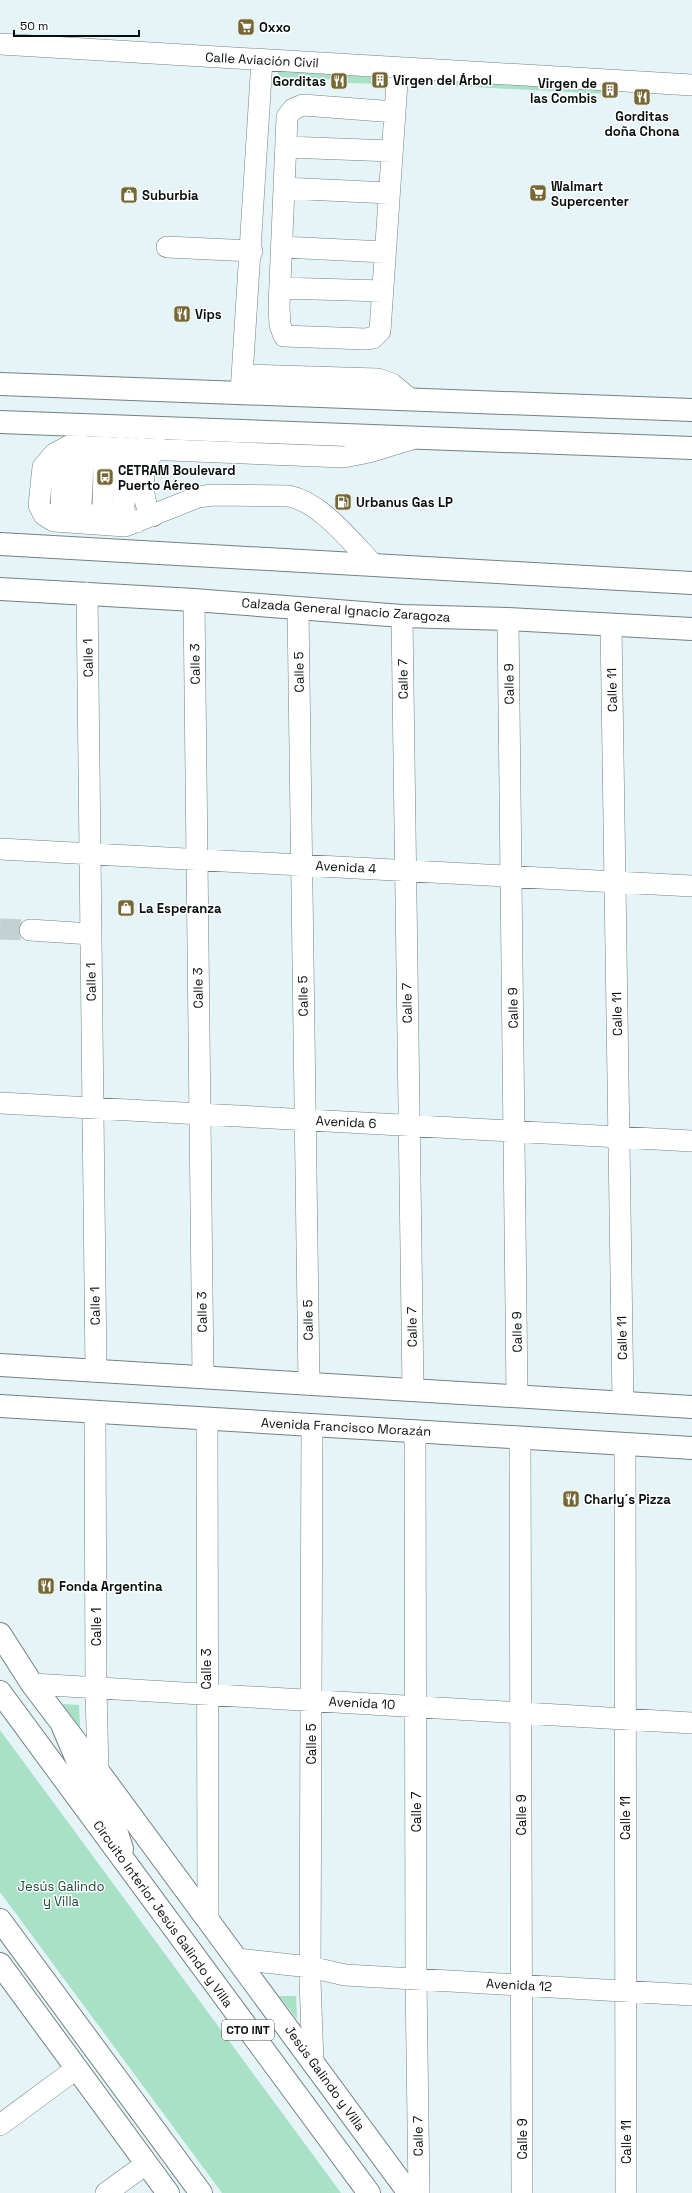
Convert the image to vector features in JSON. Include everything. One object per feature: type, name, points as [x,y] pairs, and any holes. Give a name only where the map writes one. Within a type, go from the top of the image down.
[{"type":"main road","points":[[0,384],[242,384],[410,399],[692,410]]},
{"type":"main road","points":[[0,422],[692,448]]},
{"type":"main road","points":[[0,544],[692,583]]},
{"type":"main road","name":"Calzada General Ignacio Zaragoza","points":[[0,589],[194,600],[402,616],[508,619],[692,630]]},
{"type":"main road","points":[[0,1365],[692,1407]]},
{"type":"main road","name":"Avenida Francisco Morazán","points":[[0,1406],[692,1448]]},
{"type":"main road","name":"Jesús Galindo y Villa","points":[[0,1634],[32,1684],[63,1727],[98,1770],[409,2193]]},
{"type":"main road","name":"Circuito Interior Jesús Galindo y Villa","points":[[0,1692],[369,2193]]},
{"type":"main road","points":[[63,1727],[78,1762],[110,1811],[128,1867]]},
{"type":"main road","points":[[0,1920],[201,2193]]},
{"type":"main road","points":[[1,1969],[168,2193]]},
{"type":"street","name":"Calle Aviación Civil","points":[[0,44],[692,85]]},
{"type":"street","points":[[242,384],[252,251],[262,60]]},
{"type":"street","points":[[395,112],[303,105],[293,109],[287,117],[280,288],[280,325],[284,336],[365,339],[373,338],[380,331],[389,193],[395,112],[398,68]]},
{"type":"street","points":[[286,147],[392,151]]},
{"type":"street","points":[[284,188],[389,193]]},
{"type":"street","points":[[282,246],[385,252]]},
{"type":"street","points":[[167,247],[252,251]]},
{"type":"street","points":[[280,288],[383,291]]},
{"type":"street","points":[[374,566],[317,508],[294,497],[213,495],[185,501],[145,519],[125,526],[71,522],[61,507],[63,467],[71,455],[122,447],[344,456],[380,449],[415,438]]},
{"type":"street","points":[[122,447],[132,452],[125,465],[124,510],[127,518],[145,519]]},
{"type":"street","points":[[103,524],[106,517],[103,507],[104,466],[110,455],[122,447]]},
{"type":"street","name":"Calle 1","points":[[87,593],[96,1371]]},
{"type":"street","name":"Calle 3","points":[[194,600],[203,1377]]},
{"type":"street","name":"Calle 5","points":[[298,608],[309,1384]]},
{"type":"street","name":"Calle 7","points":[[402,616],[413,1390]]},
{"type":"street","name":"Calle 9","points":[[508,619],[517,1396]]},
{"type":"street","name":"Calle 11","points":[[611,625],[623,1403]]},
{"type":"street","name":"Avenida 4","points":[[0,849],[692,886]]},
{"type":"street","points":[[30,930],[91,934]]},
{"type":"street","name":"Avenida 6","points":[[0,1102],[692,1141]]},
{"type":"street","name":"Calle 1","points":[[95,1412],[96,1688],[98,1770]]},
{"type":"street","name":"Calle 3","points":[[207,1419],[206,1694],[208,1919]]},
{"type":"street","name":"Calle 5","points":[[312,1425],[310,1973],[313,2063]]},
{"type":"street","name":"Calle 7","points":[[415,1431],[416,1979],[419,2193]]},
{"type":"street","name":"Calle 9","points":[[520,1438],[522,2193]]},
{"type":"street","name":"Calle 11","points":[[625,1444],[626,2193]]},
{"type":"street","name":"Avenida 10","points":[[32,1684],[692,1723]]},
{"type":"street","name":"Avenida 12","points":[[242,1966],[310,1973],[692,1996]]},
{"type":"street","points":[[0,2125],[76,2069]]},
{"type":"street","points":[[106,2193],[146,2164]]},
{"type":"green space","points":[[278,71],[393,77],[393,84],[346,83],[344,80],[278,77]]},
{"type":"green space","points":[[436,78],[607,87],[607,94],[436,85]]},
{"type":"green space","points":[[62,1704],[79,1705],[80,1727]]},
{"type":"green space","name":"Jesús Galindo y Villa","points":[[0,1730],[341,2193],[222,2193],[0,1892]]},
{"type":"green space","points":[[279,1996],[296,1996],[297,2019]]},
{"type":"tunnel","points":[[0,929],[30,930]]},
{"type":"place","name":"Oxxo","points":[[246,27]]},
{"type":"place","name":"Virgen del Árbol","points":[[380,80]]},
{"type":"place","name":"Gorditas","points":[[339,81]]},
{"type":"place","name":"Virgen de las Combis","points":[[610,90]]},
{"type":"place","name":"Gorditas doña Chona","points":[[642,97]]},
{"type":"place","name":"Walmart Supercenter","points":[[538,193]]},
{"type":"place","name":"Suburbia","points":[[129,195]]},
{"type":"place","name":"Vips","points":[[182,314]]},
{"type":"place","name":"CETRAM Boulevard Puerto Aéreo","points":[[105,477]]},
{"type":"place","name":"Urbanus Gas LP","points":[[343,502]]},
{"type":"place","name":"La Esperanza","points":[[126,908]]},
{"type":"place","name":"Charly´s Pizza","points":[[571,1499]]},
{"type":"place","name":"Fonda Argentina","points":[[46,1586]]}]
